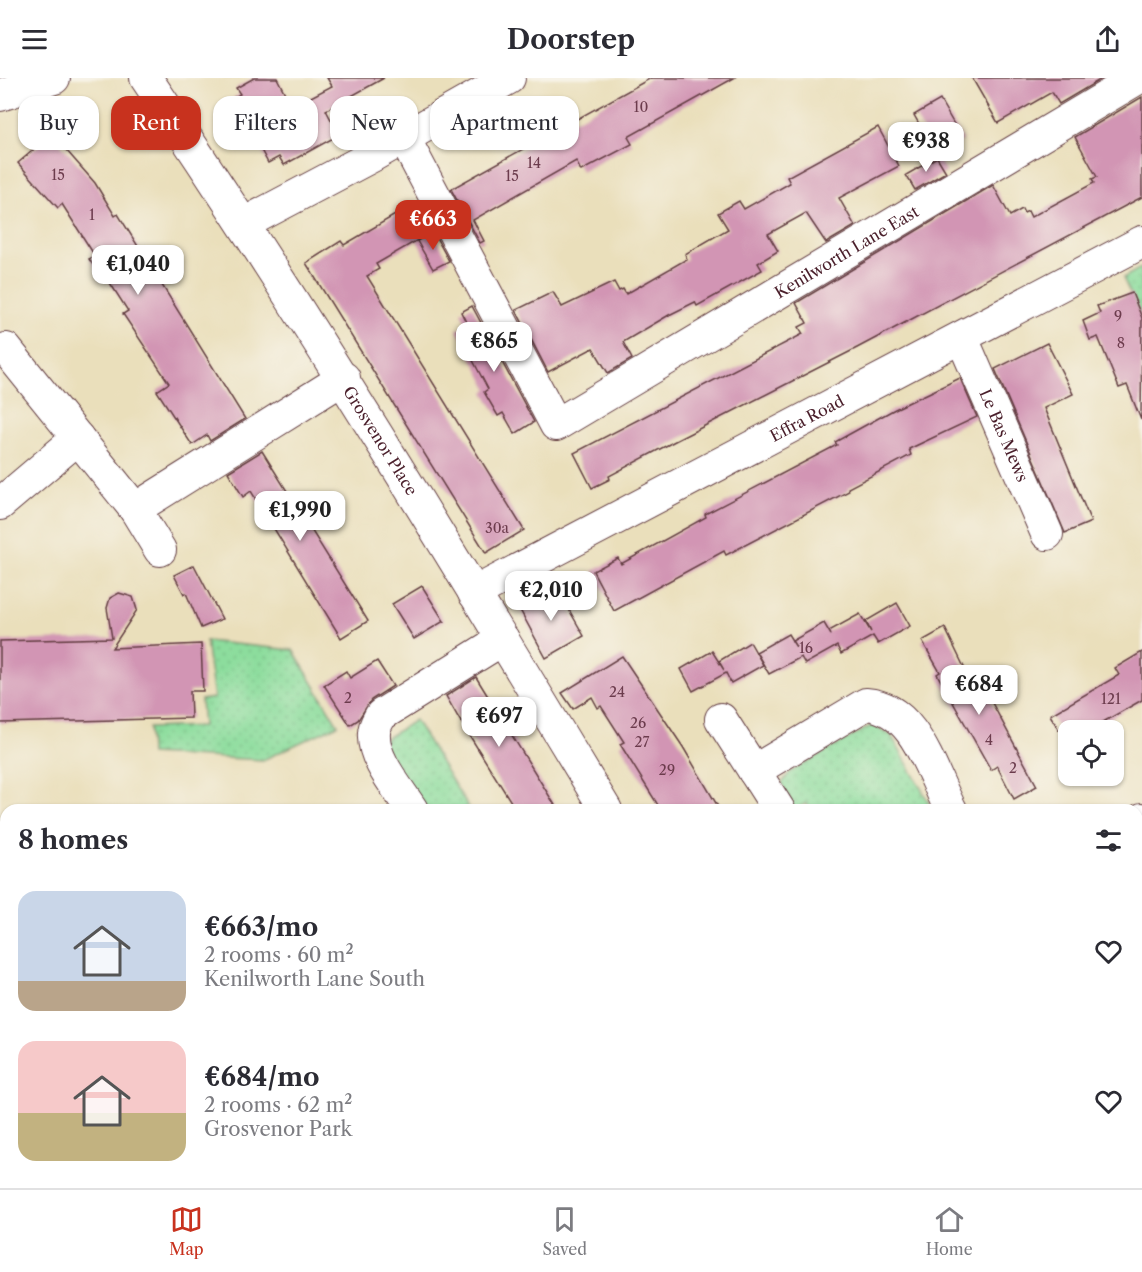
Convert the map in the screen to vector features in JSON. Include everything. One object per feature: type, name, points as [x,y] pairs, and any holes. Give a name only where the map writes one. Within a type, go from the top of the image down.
[{"type":"street","points":[[0,84],[7,78]]},
{"type":"street","points":[[0,95],[54,78]]},
{"type":"street","name":"Grosvenor Place","points":[[146,78],[245,223],[344,378],[602,804]]},
{"type":"street","points":[[418,130],[509,78]]},
{"type":"street","name":"Kenilworth Lane East","points":[[410,150],[556,425],[1138,78]]},
{"type":"street","points":[[245,223],[382,150]]},
{"type":"street","name":"Effra Road","points":[[474,593],[1142,242]]},
{"type":"street","name":"Le Bas Mews","points":[[962,338],[1047,534]]},
{"type":"street","points":[[6,349],[135,509],[160,550]]},
{"type":"street","points":[[135,509],[344,378]]},
{"type":"street","points":[[0,504],[78,438]]},
{"type":"street","points":[[409,804],[374,744],[374,729],[381,715],[503,639]]},
{"type":"street","points":[[754,771],[866,704],[882,705],[892,711],[911,731],[948,804]]},
{"type":"street","points":[[721,719],[775,804]]},
{"type":"green space","points":[[1142,267],[1142,314],[1140,314],[1123,278]]},
{"type":"green space","points":[[206,641],[293,650],[338,725],[263,760],[150,754],[149,728],[203,726],[201,700],[214,698]]},
{"type":"green space","points":[[415,720],[466,804],[418,804],[380,742]]},
{"type":"green space","points":[[872,725],[891,735],[930,804],[787,804],[782,783],[790,772]]},
{"type":"building","points":[[254,78],[277,78],[286,96],[236,96],[240,94],[236,88]]},
{"type":"building","points":[[327,78],[384,78],[351,96],[330,96],[330,108],[326,110],[330,118],[330,140],[318,146],[318,96],[313,96],[332,86]]},
{"type":"building","points":[[651,78],[734,78],[628,137],[632,144],[581,171],[576,161],[473,220],[484,241],[480,243],[451,189],[521,150],[579,150],[579,118]]},
{"type":"building","points":[[972,78],[1103,78],[1059,104],[1052,92],[998,123]]},
{"type":"building","points":[[1142,97],[1142,197],[857,348],[675,441],[609,476],[610,479],[592,488],[574,453],[803,334],[799,327],[807,323],[796,303],[993,185],[1010,216],[1022,209],[1024,213],[1028,211],[1031,217],[1094,183],[1092,179],[1097,177],[1075,137]]},
{"type":"building","points":[[940,100],[963,140],[937,155],[914,115]]},
{"type":"building","points":[[878,127],[899,166],[839,198],[855,226],[826,243],[806,213],[768,234],[778,251],[758,263],[762,270],[697,306],[695,302],[669,315],[623,342],[632,359],[608,373],[593,348],[548,372],[516,310],[553,292],[562,307],[614,282],[619,291],[623,289],[626,294],[687,259],[685,254],[728,229],[718,213],[739,201],[744,209],[790,183],[787,177]]},
{"type":"building","points":[[33,150],[66,150],[95,183],[115,216],[118,214],[245,419],[210,441],[207,435],[192,445],[157,391],[169,383],[123,314],[128,311],[105,275],[101,277],[89,259],[95,256],[62,204],[58,208],[18,163]]},
{"type":"building","points":[[261,150],[312,150],[284,165],[279,157],[268,163]]},
{"type":"building","points":[[937,157],[946,172],[915,190],[906,175]]},
{"type":"building","points":[[407,208],[423,237],[376,264],[379,269],[367,276],[524,530],[486,553],[306,263],[341,241],[344,245]]},
{"type":"building","points":[[433,232],[449,261],[433,269],[417,241]]},
{"type":"building","points":[[1132,293],[1142,318],[1141,420],[1127,385],[1119,388],[1098,337],[1090,340],[1083,321],[1100,313],[1097,306]]},
{"type":"building","points":[[472,306],[534,422],[515,434],[503,413],[498,416],[484,392],[488,389],[457,330],[467,324],[461,312]]},
{"type":"building","points":[[1047,343],[1073,394],[1044,408],[1091,522],[1065,533],[995,369]]},
{"type":"building","points":[[960,378],[977,417],[909,449],[911,455],[848,488],[849,491],[726,555],[724,551],[614,611],[593,571],[618,558],[621,564],[706,517],[705,514],[837,445],[835,442],[895,409]]},
{"type":"building","points":[[262,451],[368,621],[341,638],[251,491],[243,497],[228,472]]},
{"type":"building","points":[[194,565],[222,619],[201,628],[186,593],[184,594],[174,575]]},
{"type":"building","points":[[422,586],[444,621],[414,639],[392,604]]},
{"type":"building","points":[[556,587],[584,636],[546,658],[519,608]]},
{"type":"building","points":[[119,593],[133,597],[137,610],[112,648],[201,644],[203,691],[190,691],[191,718],[0,723],[0,641],[112,638],[107,608],[110,598]]},
{"type":"building","points":[[897,603],[910,626],[878,644],[873,636],[841,654],[837,646],[805,664],[801,657],[769,674],[756,652],[788,634],[792,641],[824,623],[831,635],[829,631],[860,614],[871,632],[866,621]]},
{"type":"building","points":[[945,628],[977,694],[985,690],[1037,786],[1014,799],[997,766],[991,770],[937,674],[940,672],[922,641]]},
{"type":"building","points":[[750,642],[763,665],[731,683],[726,673],[693,691],[681,669],[712,651],[724,670],[719,661]]},
{"type":"building","points":[[1142,652],[1142,700],[1107,720],[1058,720],[1058,728],[1050,715],[1119,675],[1115,668]]},
{"type":"building","points":[[622,656],[683,747],[716,804],[657,804],[620,744],[624,742],[601,706],[598,708],[592,697],[573,709],[562,693]]},
{"type":"building","points":[[377,661],[393,686],[371,700],[358,720],[350,725],[324,685],[346,671],[350,678]]},
{"type":"building","points":[[476,677],[554,804],[512,804],[446,696]]}]
